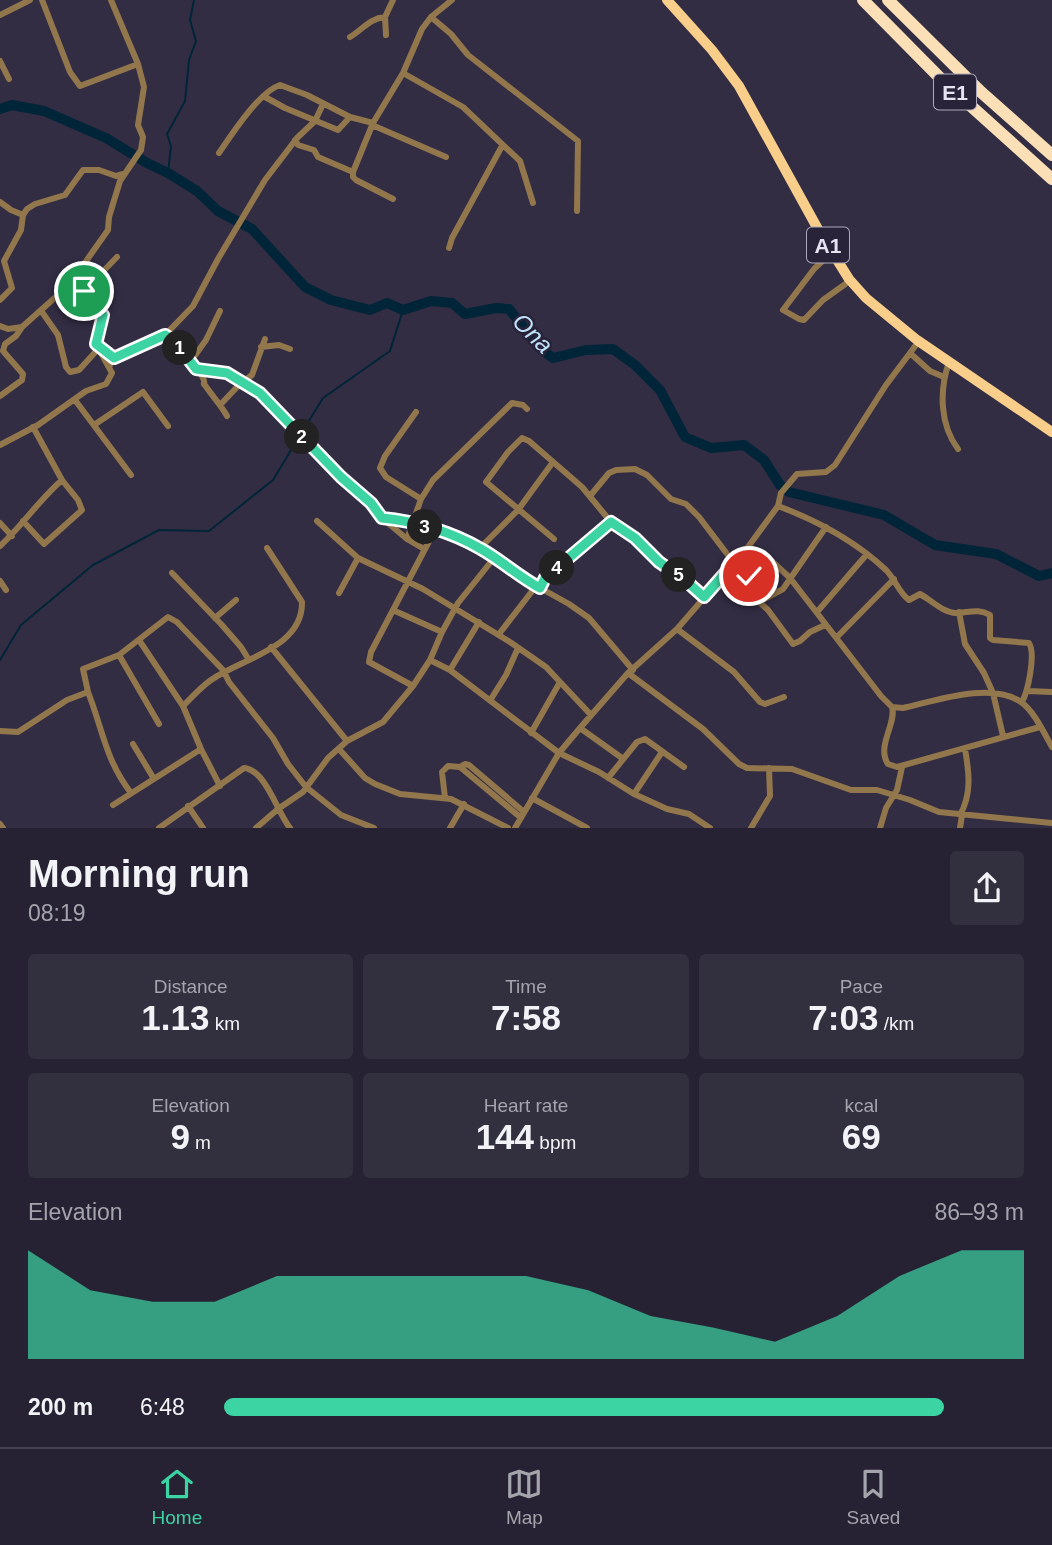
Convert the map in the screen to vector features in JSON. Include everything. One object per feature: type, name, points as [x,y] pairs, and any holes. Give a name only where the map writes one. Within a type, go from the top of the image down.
[{"type":"highway","name":"A1","points":[[667,0],[712,50],[739,86],[832,252],[851,280],[878,309],[919,341],[1052,432]]},
{"type":"highway","name":"E1","points":[[863,0],[932,71],[1052,179]]},
{"type":"highway","name":"E1","points":[[888,0],[972,83],[1052,155]]},
{"type":"street","points":[[0,15],[30,0]]},
{"type":"street","points":[[42,0],[70,72],[80,86],[138,64]]},
{"type":"street","points":[[0,396],[22,380],[23,374],[4,351],[5,344],[77,278],[77,274],[108,230],[109,217],[124,174],[141,150],[143,137],[138,125],[144,87],[138,64],[111,0]]},
{"type":"street","points":[[386,35],[385,17],[393,0]]},
{"type":"street","points":[[393,199],[356,180],[353,172],[372,124],[403,73],[422,29],[431,17],[452,0]]},
{"type":"street","points":[[350,37],[365,25],[385,17]]},
{"type":"street","points":[[431,17],[451,34],[468,55],[578,141],[577,211]]},
{"type":"street","points":[[0,61],[9,79]]},
{"type":"street","points":[[403,73],[463,107],[520,160],[533,203]]},
{"type":"street","points":[[219,153],[237,127],[280,85],[446,157]]},
{"type":"street","points":[[265,97],[338,130],[350,117]]},
{"type":"street","points":[[109,367],[114,358],[165,335],[193,306],[265,180],[295,141],[315,121],[323,104]]},
{"type":"street","points":[[295,141],[298,145],[314,150],[318,157],[353,172]]},
{"type":"street","points":[[449,248],[502,146]]},
{"type":"street","points":[[0,300],[12,288],[4,261],[21,229],[23,215],[30,206],[65,195],[83,170],[99,170],[116,176],[124,174]]},
{"type":"street","points":[[0,202],[23,215]]},
{"type":"street","points":[[832,252],[814,269],[783,310],[804,320],[823,300],[851,280]]},
{"type":"street","points":[[84,291],[117,257]]},
{"type":"street","points":[[0,445],[33,428],[86,391],[106,384],[112,373],[96,344],[103,315],[77,278]]},
{"type":"street","points":[[191,361],[206,341],[220,311]]},
{"type":"street","points":[[42,312],[58,335],[66,367],[70,372],[79,370],[99,348]]},
{"type":"street","points":[[0,326],[22,327]]},
{"type":"street","points":[[165,335],[176,343],[191,361],[203,379],[204,386],[221,404],[227,416]]},
{"type":"street","points":[[221,404],[252,375],[265,339]]},
{"type":"street","points":[[339,749],[365,778],[374,784],[400,794],[445,798],[514,827],[559,753],[630,671],[677,629],[748,547],[778,506],[781,493],[797,474],[826,472],[835,465],[886,385],[919,341]]},
{"type":"street","points":[[261,346],[279,345],[290,349]]},
{"type":"street","points":[[99,348],[114,358]]},
{"type":"street","points":[[910,353],[930,371],[944,377]]},
{"type":"street","points":[[949,362],[944,377],[944,424],[958,449]]},
{"type":"street","points":[[196,369],[227,373],[260,393],[341,477],[371,503],[382,518],[424,549]]},
{"type":"street","points":[[94,425],[143,392],[168,426]]},
{"type":"street","points":[[75,400],[131,475]]},
{"type":"street","points":[[407,539],[421,499],[433,480],[512,403],[523,405],[527,409]]},
{"type":"street","points":[[416,412],[385,456],[380,468],[386,477],[421,499]]},
{"type":"street","points":[[23,521],[44,544],[82,510],[33,428]]},
{"type":"street","points":[[554,539],[486,482],[522,438],[529,441],[590,496],[611,522],[635,538],[659,562],[704,597]]},
{"type":"street","points":[[480,548],[518,510],[553,462]]},
{"type":"street","points":[[590,496],[609,473],[616,470],[635,469],[647,475],[654,485],[671,499],[686,504],[734,563],[759,602],[793,644],[825,625]]},
{"type":"street","points":[[0,546],[62,480]]},
{"type":"street","points":[[778,506],[817,521],[867,554],[894,579],[905,598],[909,600],[920,594],[954,613],[971,610],[987,613],[990,615],[990,638],[1029,643],[1032,646],[1028,691],[1022,702]]},
{"type":"street","points":[[382,518],[435,530],[480,548],[538,587],[569,604],[589,618],[630,671],[704,729],[739,764],[747,768],[792,769],[851,790],[877,790],[939,812],[1052,823]]},
{"type":"street","points":[[317,522],[358,558],[423,589],[499,634],[545,667],[591,715]]},
{"type":"street","points":[[499,634],[545,578],[611,522]]},
{"type":"street","points":[[0,523],[12,536]]},
{"type":"street","points":[[759,602],[783,589],[826,527]]},
{"type":"street","points":[[413,687],[369,662],[435,530]]},
{"type":"street","points":[[748,547],[763,553],[790,578],[892,707],[893,716],[887,729],[884,757],[888,764],[902,767],[1041,727]]},
{"type":"street","points":[[183,706],[213,678],[288,637],[294,630],[303,612],[302,602],[267,548]]},
{"type":"street","points":[[817,612],[867,554]]},
{"type":"street","points":[[339,593],[358,558]]},
{"type":"street","points":[[256,828],[303,792],[328,758],[347,741],[383,722],[413,687],[430,660],[455,608],[494,558]]},
{"type":"street","points":[[743,577],[772,561]]},
{"type":"street","points":[[172,573],[241,646],[249,660]]},
{"type":"street","points":[[837,637],[894,579]]},
{"type":"street","points":[[0,581],[6,590]]},
{"type":"street","points":[[215,618],[236,600]]},
{"type":"street","points":[[395,611],[442,632]]},
{"type":"street","points":[[959,612],[965,644],[984,673],[993,693],[1003,736]]},
{"type":"street","points":[[131,793],[118,776],[109,757],[83,669],[119,655],[168,617],[177,622],[225,673],[306,787],[341,815],[374,828]]},
{"type":"street","points":[[450,670],[479,622]]},
{"type":"street","points":[[677,629],[734,672],[760,702],[765,704],[784,697]]},
{"type":"street","points":[[139,640],[183,706],[220,786]]},
{"type":"street","points":[[271,647],[347,741]]},
{"type":"street","points":[[491,699],[518,648]]},
{"type":"street","points":[[119,655],[159,724]]},
{"type":"street","points":[[430,660],[450,670],[491,699],[559,753],[634,794],[667,809],[689,814],[710,828]]},
{"type":"street","points":[[531,733],[560,682]]},
{"type":"street","points":[[1028,691],[1052,692]]},
{"type":"street","points":[[0,732],[18,732],[67,700],[88,692]]},
{"type":"street","points":[[892,707],[903,708],[980,692],[993,693],[1022,702],[1052,747]]},
{"type":"street","points":[[580,728],[622,758]]},
{"type":"street","points":[[608,778],[637,742],[645,739],[684,767]]},
{"type":"street","points":[[133,744],[154,779]]},
{"type":"street","points":[[113,805],[201,749]]},
{"type":"street","points":[[960,828],[961,815],[968,796],[969,774],[965,749]]},
{"type":"street","points":[[634,794],[662,752]]},
{"type":"street","points":[[445,798],[442,772],[448,766],[460,767],[465,764],[522,815]]},
{"type":"street","points":[[880,828],[886,808],[894,796],[902,767]]},
{"type":"street","points":[[159,828],[238,771],[249,768],[256,772],[265,784],[290,828]]},
{"type":"street","points":[[751,828],[770,796],[769,768]]},
{"type":"street","points":[[533,798],[587,828]]},
{"type":"street","points":[[450,828],[464,804]]},
{"type":"street","points":[[188,806],[203,828]]},
{"type":"waterway","points":[[168,173],[171,146],[167,134],[185,101],[189,60],[196,41],[190,20],[194,0]]},
{"type":"waterway","name":"Ona","points":[[0,109],[12,105],[44,111],[106,138],[168,173],[197,191],[218,211],[252,229],[305,287],[331,300],[370,310],[387,303],[403,310],[431,301],[452,303],[465,314],[496,308],[509,309],[542,350],[553,358],[586,350],[613,349],[635,365],[660,390],[685,437],[711,448],[744,445],[764,460],[780,485],[789,492],[884,515],[935,545],[996,554],[1039,576],[1052,573]]},
{"type":"waterway","points":[[302,432],[323,398],[390,351],[403,310]]},
{"type":"waterway","points":[[0,660],[21,625],[93,565],[159,530],[209,531],[273,480],[299,437]]},
{"type":"route","points":[[84,291],[103,315],[96,344],[114,358],[165,335],[176,343],[196,369],[227,373],[260,393],[341,477],[371,503],[382,518],[397,519],[435,530],[480,548],[540,588],[545,578],[611,522],[635,538],[659,562],[704,597],[734,563],[743,577],[749,576]]}]
